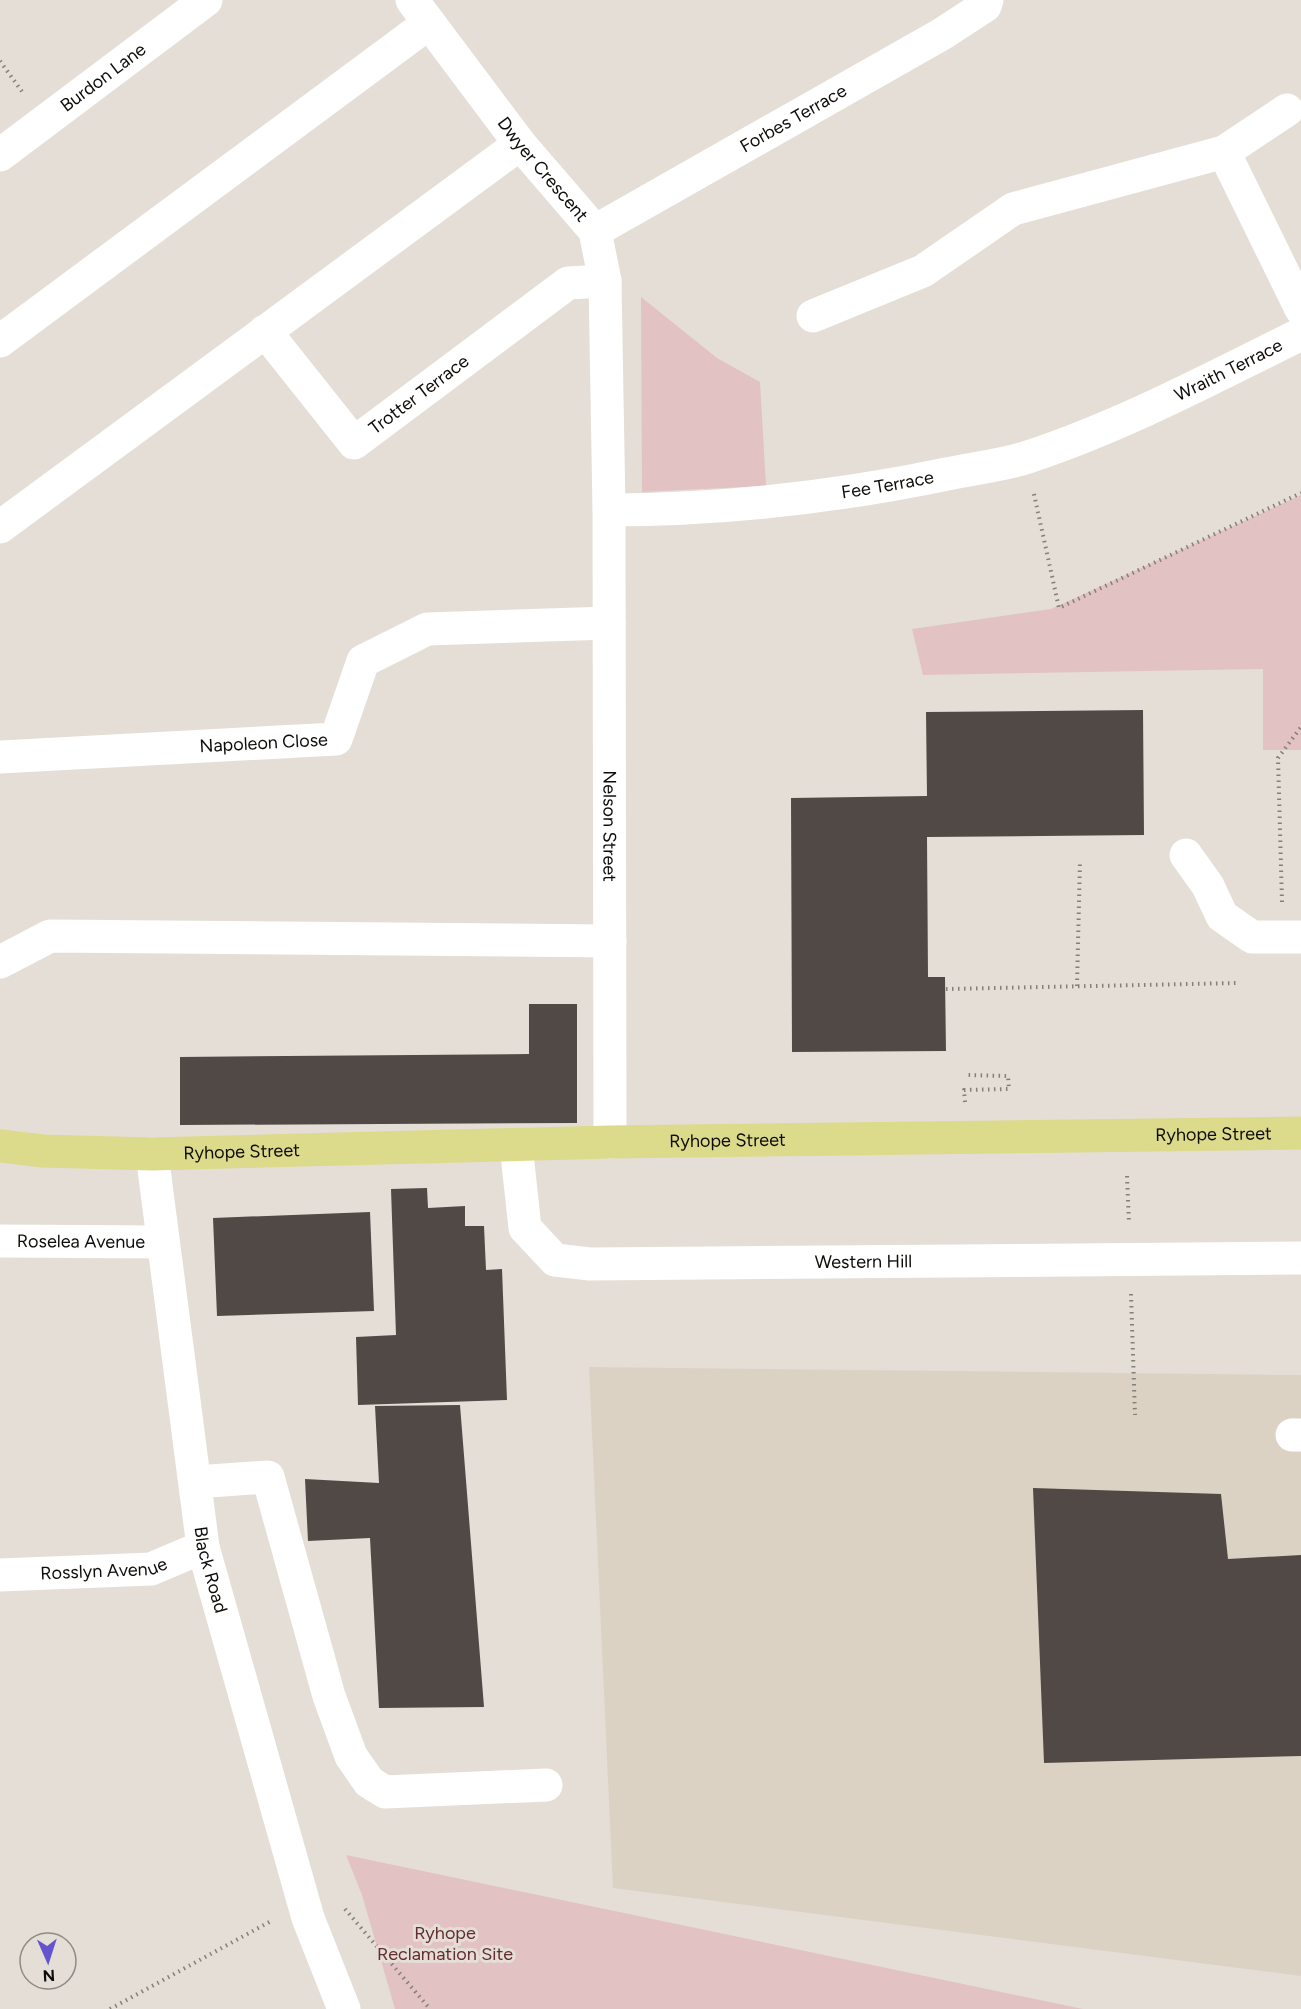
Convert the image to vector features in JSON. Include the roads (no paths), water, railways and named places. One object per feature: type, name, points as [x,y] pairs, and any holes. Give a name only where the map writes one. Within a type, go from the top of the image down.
[{"type":"main road","name":"Ryhope Street","points":[[0,1146],[43,1151],[152,1154],[610,1142],[1301,1133]]},
{"type":"street","name":"Burdon Lane","points":[[0,155],[206,0]]},
{"type":"street","name":"Forbes Terrace","points":[[595,231],[942,34],[994,2]]},
{"type":"street","name":"Dwyer Crescent","points":[[420,11],[520,144],[595,231],[605,281],[609,510]]},
{"type":"street","points":[[0,341],[420,11]]},
{"type":"street","points":[[813,316],[923,271],[1013,209],[1224,152],[1287,111]]},
{"type":"street","points":[[0,527],[520,144]]},
{"type":"street","points":[[1224,152],[1301,309]]},
{"type":"street","name":"Trotter Terrace","points":[[265,332],[354,443],[568,283],[605,281]]},
{"type":"street","name":"Wraith Terrace","points":[[1155,406],[1301,334]]},
{"type":"street","name":"Fee Terrace","points":[[609,510],[656,510],[906,483],[1026,458],[1155,406]]},
{"type":"street","name":"Nelson Street","points":[[609,510],[610,1142]]},
{"type":"street","name":"Napoleon Close","points":[[0,757],[336,739],[363,660],[427,629],[609,623]]},
{"type":"street","points":[[1186,855],[1208,886],[1222,916],[1252,937],[1292,937]]},
{"type":"street","points":[[0,962],[50,936],[610,942]]},
{"type":"street","name":"Western Hill","points":[[516,1145],[525,1228],[555,1260],[590,1264],[1301,1258]]},
{"type":"street","name":"Black Road","points":[[152,1154],[203,1547],[304,1903],[344,2009]]},
{"type":"street","name":"Roselea Avenue","points":[[0,1241],[162,1242]]},
{"type":"street","points":[[195,1482],[268,1477],[329,1696],[351,1756],[369,1782],[385,1792],[546,1785]]},
{"type":"street","name":"Rosslyn Avenue","points":[[0,1575],[151,1569],[203,1547]]},
{"type":"park label","name":"Ryhope Reclamation Site","points":[[445,1943]]}]
